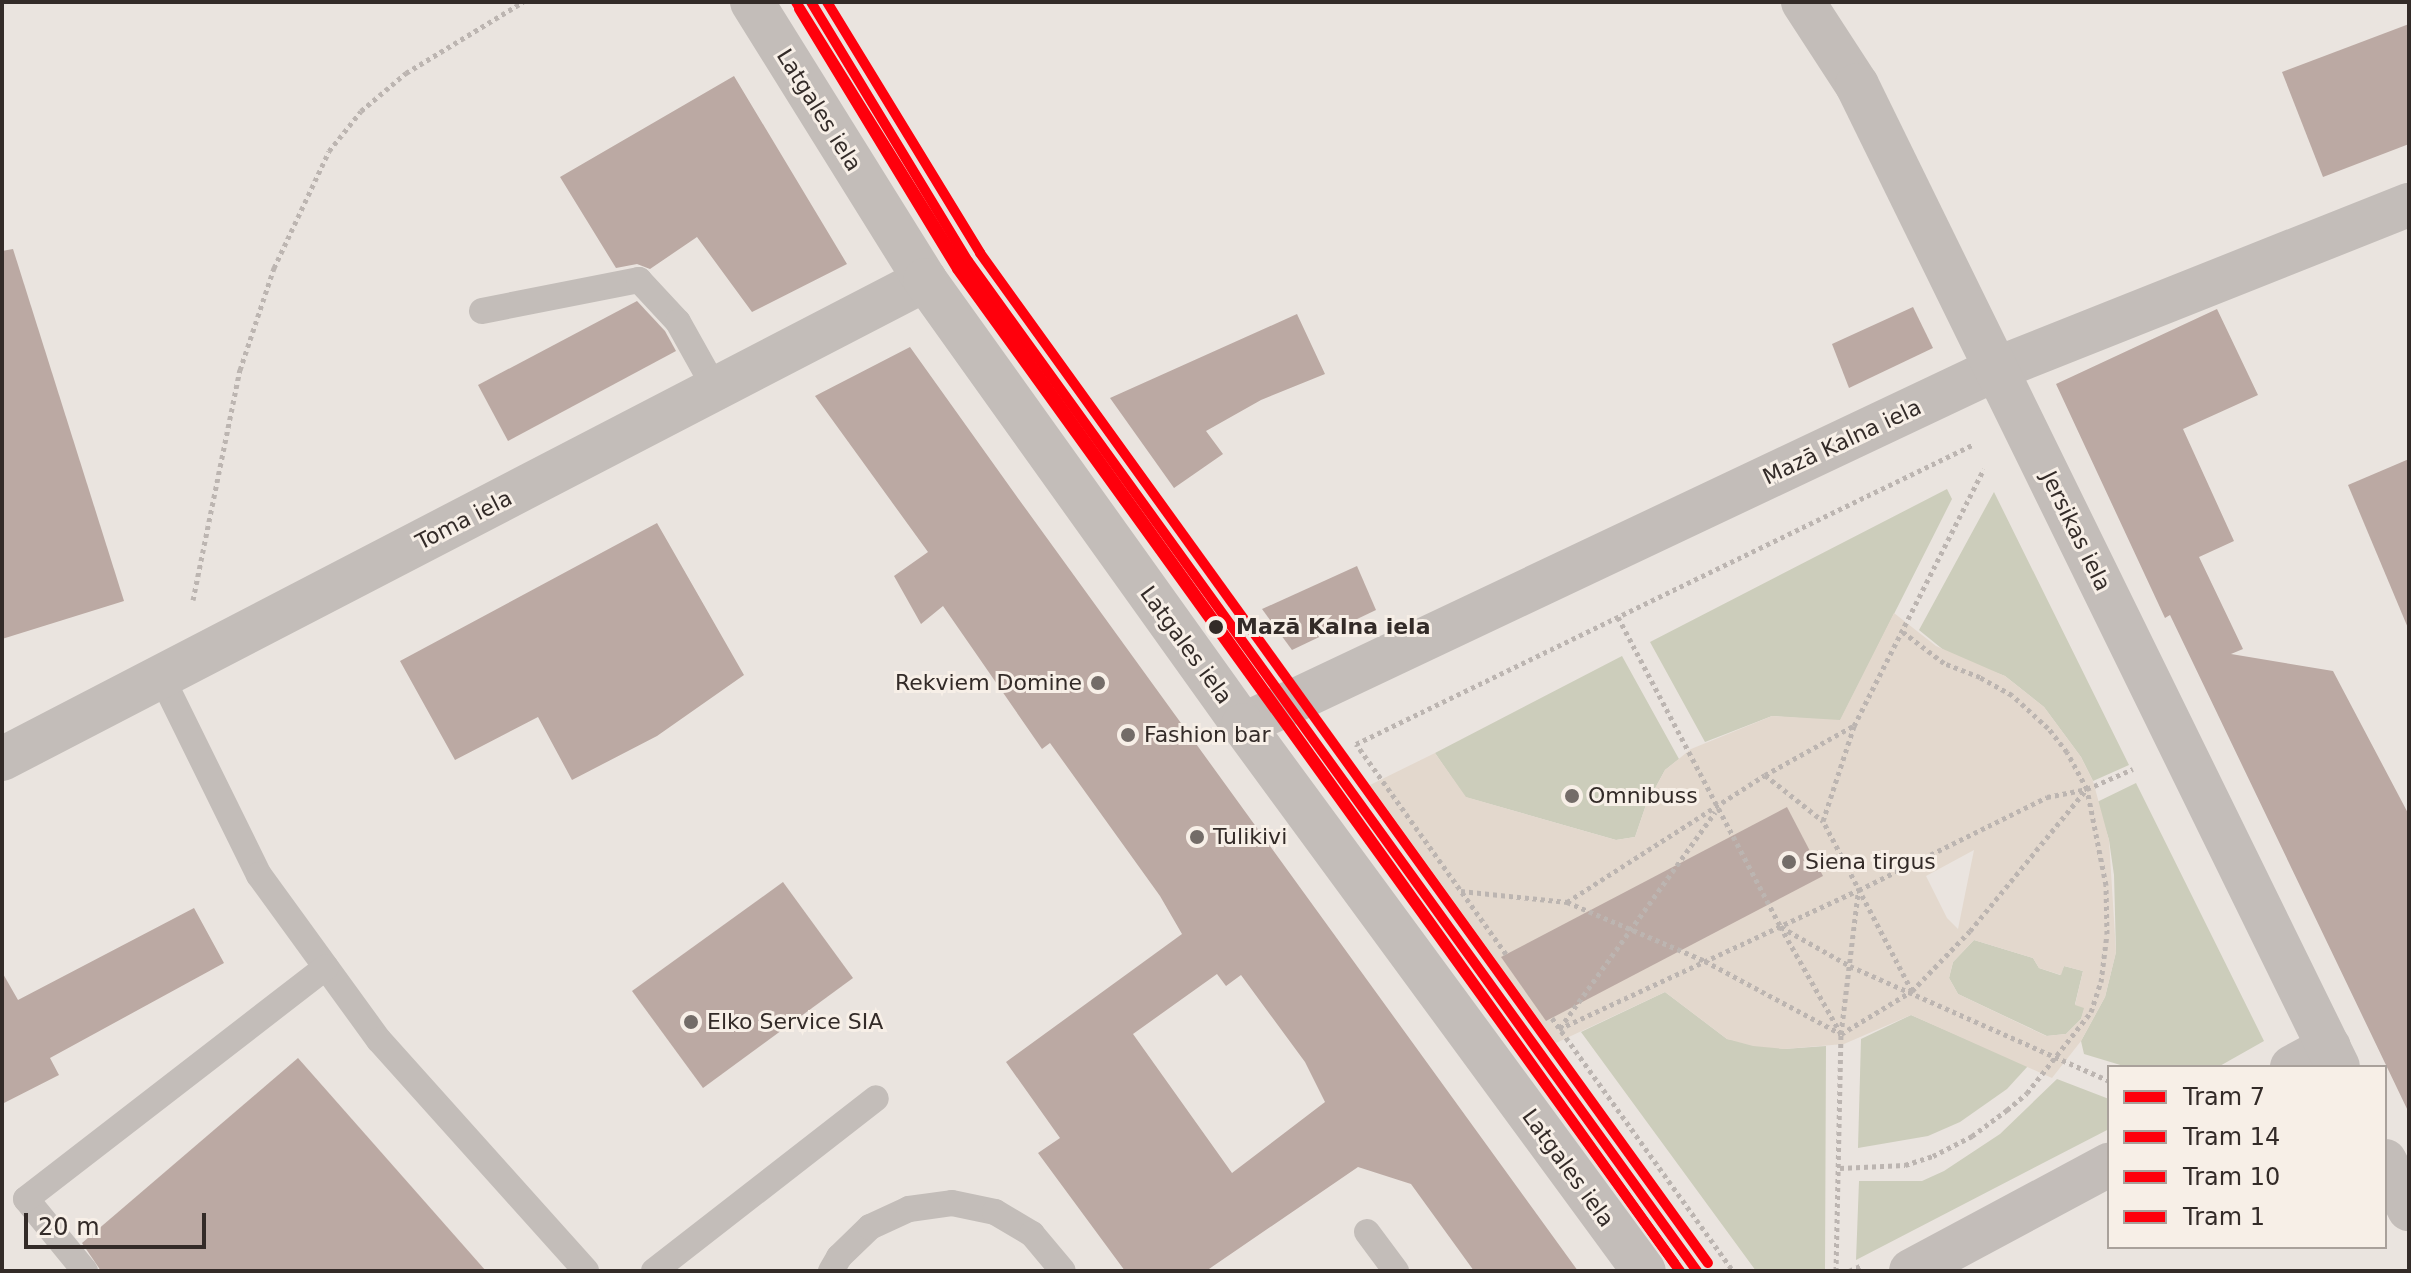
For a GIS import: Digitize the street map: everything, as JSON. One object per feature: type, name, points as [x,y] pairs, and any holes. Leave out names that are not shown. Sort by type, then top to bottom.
[{"type":"street","name":"Latgales iela","points":[[752,2],[925,280],[1243,725],[1644,1271]]},
{"type":"street","name":"Jersikas iela","points":[[1803,2],[1857,85],[1996,369],[2320,1060]]},
{"type":"street","name":"Mazā Kalna iela","points":[[1243,725],[1996,369],[2409,205]]},
{"type":"street","name":"Toma iela","points":[[2,759],[925,280]]},
{"type":"street","points":[[2387,1165],[2409,1209]]},
{"type":"street","points":[[1911,1271],[2107,1166]]},
{"type":"lane","points":[[482,311],[639,280],[678,322],[716,390]]},
{"type":"lane","points":[[161,676],[259,875],[379,1040],[586,1271]]},
{"type":"lane","points":[[85,1271],[26,1199],[326,967]]},
{"type":"lane","points":[[654,1271],[876,1098]]},
{"type":"lane","points":[[831,1271],[839,1257],[870,1227],[909,1209],[952,1203],[995,1212],[1032,1234],[1063,1271]]},
{"type":"lane","points":[[1367,1232],[1396,1271]]},
{"type":"path","points":[[190,613],[240,370],[274,268],[329,151],[361,111],[406,73],[523,2]]},
{"type":"path","points":[[1506,954],[1356,744],[1980,441]]},
{"type":"path","points":[[1823,821],[1854,726],[1989,459]]},
{"type":"path","points":[[1618,617],[1780,926],[1841,1034]]},
{"type":"path","points":[[1840,1168],[1905,1165],[1954,1147],[2027,1093],[2091,1012],[2101,982],[2107,934],[2106,885],[2087,789],[2067,752],[2048,728],[2012,695],[1980,677],[1944,663],[1903,632]]},
{"type":"path","points":[[1567,902],[1718,808],[1765,775],[1854,726]]},
{"type":"path","points":[[1559,1029],[1859,890],[2047,797],[2087,789],[2141,766]]},
{"type":"path","points":[[1765,775],[1823,821],[1912,991]]},
{"type":"path","points":[[1841,1034],[1912,991],[1970,931],[2087,789]]},
{"type":"path","points":[[1559,1029],[1718,808]]},
{"type":"path","points":[[1836,1271],[1841,1034],[1859,890]]},
{"type":"path","points":[[1460,891],[1567,902],[1705,961],[1841,1034]]},
{"type":"path","points":[[1780,926],[1850,966],[2107,1080]]},
{"type":"path","points":[[1552,1018],[1733,1271]]},
{"type":"green space","points":[[1947,489],[1952,499],[1840,721],[1772,716],[1705,742],[1650,642]]},
{"type":"green space","points":[[1994,492],[2129,765],[2093,781],[2081,757],[2044,707],[2005,676],[1951,656],[1919,630]]},
{"type":"green space","points":[[1622,656],[1679,759],[1665,770],[1646,805],[1635,837],[1616,840],[1465,797],[1435,753]]},
{"type":"green space","points":[[2136,783],[2264,1041],[2222,1065],[2120,1065],[2084,1054],[2081,1041],[2105,997],[2116,952],[2114,875],[2109,840],[2097,802]]},
{"type":"green space","points":[[1974,940],[2033,958],[2039,968],[2060,975],[2064,966],[2083,971],[2075,1004],[2085,1007],[2081,1019],[2066,1034],[2047,1036],[1958,994],[1949,978],[1953,962]]},
{"type":"green space","points":[[1665,992],[1727,1039],[1784,1049],[1826,1046],[1825,1271],[1756,1271],[1581,1032]]},
{"type":"green space","points":[[1911,1015],[2028,1066],[2007,1089],[1960,1122],[1928,1136],[1858,1148],[1861,1039]]},
{"type":"green space","points":[[2057,1079],[2107,1098],[2107,1130],[1856,1260],[1859,1181],[1922,1181],[1944,1171],[2000,1134]]},
{"type":"shaded area","points":[[1894,613],[1936,646],[2005,676],[2044,707],[2081,757],[2093,781],[2109,840],[2116,952],[2105,997],[2081,1041],[2052,1078],[1911,1015],[1844,1044],[1784,1049],[1753,1046],[1727,1039],[1665,992],[1556,1043],[1370,785],[1435,753],[1466,797],[1616,840],[1635,837],[1646,805],[1665,770],[1691,749],[1772,716],[1840,720]],"holes":[[[1974,850],[1958,929],[1947,918],[1926,876]],[[1974,940],[2033,958],[2039,968],[2061,975],[2064,966],[2083,971],[2075,1005],[2084,1008],[2081,1019],[2066,1034],[2046,1036],[1958,994],[1949,978],[1953,962]]]},
{"type":"building","points":[[2409,24],[2409,144],[2323,177],[2282,72]]},
{"type":"building","points":[[734,76],[847,264],[752,312],[697,237],[650,269],[637,264],[616,268],[560,177]]},
{"type":"building","points":[[13,249],[124,601],[2,639],[2,251]]},
{"type":"building","points":[[637,301],[665,331],[676,351],[508,441],[478,385]]},
{"type":"building","points":[[1913,307],[1933,348],[1849,388],[1832,344]]},
{"type":"building","points":[[2217,309],[2258,395],[2183,429],[2234,541],[2199,557],[2243,649],[2231,654],[2333,671],[2409,815],[2409,1113],[2170,615],[2165,618],[2056,384]]},
{"type":"building","points":[[1297,314],[1325,374],[1261,400],[1206,431],[1223,454],[1174,488],[1110,398]]},
{"type":"building","points":[[910,347],[1578,1271],[1474,1271],[1411,1184],[1358,1167],[1206,1271],[1125,1271],[1038,1153],[1060,1138],[1006,1062],[1182,934],[1160,896],[1050,743],[1042,749],[943,606],[921,624],[894,576],[928,552],[815,396]],"holes":[[[1217,974],[1226,986],[1241,975],[1305,1062],[1325,1102],[1232,1173],[1133,1034]]]},
{"type":"building","points":[[2409,459],[2409,628],[2408,628],[2348,485]]},
{"type":"building","points":[[657,523],[744,675],[657,736],[572,780],[538,717],[455,760],[400,661]]},
{"type":"building","points":[[1357,566],[1376,610],[1292,650],[1262,609]]},
{"type":"building","points":[[1787,807],[1823,876],[1546,1021],[1501,957]]},
{"type":"building","points":[[783,882],[853,978],[703,1088],[632,991]]},
{"type":"building","points":[[194,908],[224,963],[50,1058],[59,1075],[2,1104],[2,972],[18,1000]]},
{"type":"building","points":[[298,1058],[486,1271],[101,1271],[82,1243]]},
{"type":"tram line","name":"1","points":[[796,2],[958,262],[1674,1263]]},
{"type":"tram line","name":"7","points":[[811,2],[968,261],[1697,1271]]},
{"type":"tram line","name":"10","points":[[827,2],[980,253],[1708,1263]]},
{"type":"tram line","name":"14","points":[[799,9],[957,269],[1680,1271]]},
{"type":"place","name":"Mazā Kalna iela","points":[[1216,627]]},
{"type":"place","name":"Rekviem Domine","points":[[1098,683]]},
{"type":"place","name":"Fashion bar","points":[[1128,735]]},
{"type":"place","name":"Omnibuss","points":[[1572,796]]},
{"type":"place","name":"Tulikivi","points":[[1197,837]]},
{"type":"place","name":"Siena tirgus","points":[[1789,862]]},
{"type":"place","name":"Elko Service SIA","points":[[691,1022]]}]
